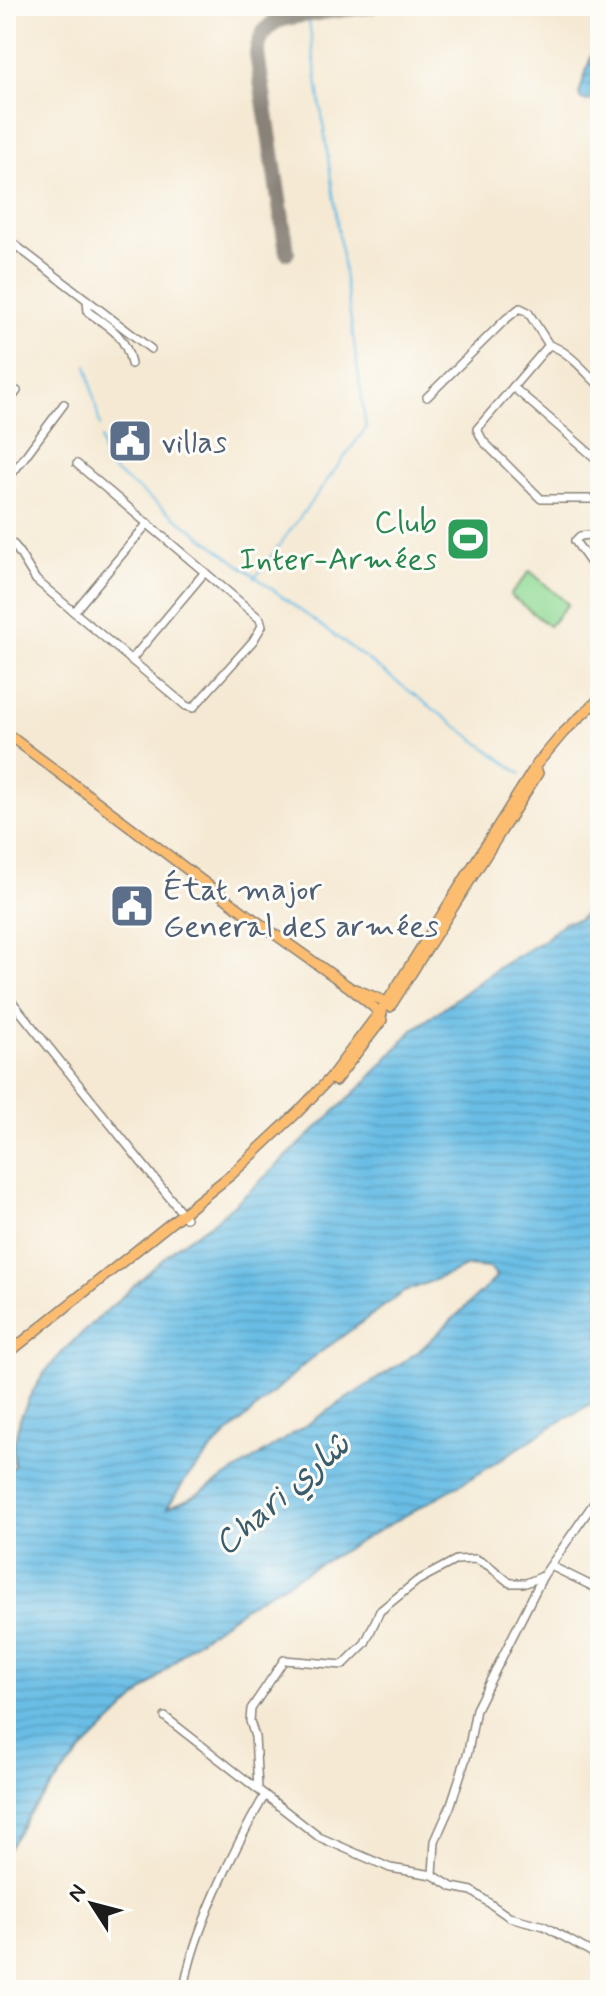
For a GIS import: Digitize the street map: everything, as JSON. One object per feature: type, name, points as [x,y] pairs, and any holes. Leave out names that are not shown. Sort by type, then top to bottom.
[{"type":"main road","points":[[390,1003],[394,989],[537,764],[563,733],[600,698]]},
{"type":"main road","points":[[6,1363],[281,1138],[344,1071],[542,767],[600,706]]},
{"type":"main road","points":[[6,733],[245,913],[364,996],[382,1014]]},
{"type":"main road","points":[[364,996],[394,989]]},
{"type":"main road","points":[[364,996],[390,1003]]},
{"type":"main road","points":[[364,996],[369,1028]]},
{"type":"main road","points":[[6,1355],[184,1216],[232,1174],[330,1078],[382,1014]]},
{"type":"street","points":[[6,238],[151,349]]},
{"type":"street","points":[[87,300],[88,312],[119,334],[128,347],[131,364]]},
{"type":"street","points":[[427,397],[520,308],[528,312],[549,345]]},
{"type":"street","points":[[549,345],[554,345],[600,386]]},
{"type":"street","points":[[549,345],[477,429],[483,441],[541,499],[600,499]]},
{"type":"street","points":[[513,387],[599,459]]},
{"type":"street","points":[[6,406],[17,391]]},
{"type":"street","points":[[6,482],[64,404]]},
{"type":"street","points":[[6,538],[15,546],[36,580],[186,706],[193,708],[253,641],[262,626],[260,619],[77,464]]},
{"type":"street","points":[[74,612],[148,523]]},
{"type":"street","points":[[600,534],[580,536],[575,541],[600,576]]},
{"type":"street","points":[[131,660],[205,572]]},
{"type":"street","points":[[6,994],[184,1216]]},
{"type":"street","points":[[433,1875],[435,1841],[468,1752],[475,1714],[543,1576],[600,1494]]},
{"type":"street","points":[[258,1788],[251,1709],[284,1660],[343,1665],[365,1643],[380,1611],[417,1581],[456,1560],[476,1559],[510,1583],[526,1583],[543,1576]]},
{"type":"street","points":[[551,1566],[600,1590]]},
{"type":"street","points":[[165,1717],[319,1837],[390,1868],[433,1875],[452,1887],[481,1896],[509,1917],[544,1926],[600,1957]]},
{"type":"street","points":[[184,1990],[190,1960],[217,1892],[265,1795]]},
{"type":"green space","points":[[530,571],[568,604],[549,626],[510,595]]},
{"type":"water","points":[[600,29],[600,96],[588,101],[581,99],[579,94]]},
{"type":"water","name":"Chari شاري","points":[[600,899],[600,1399],[475,1476],[251,1603],[188,1648],[81,1752],[33,1809],[6,1852],[6,1469],[14,1467],[13,1447],[20,1419],[44,1373],[67,1347],[176,1247],[216,1220],[253,1188],[364,1084],[413,1030],[502,965],[547,938],[564,922],[578,920]],"holes":[[[468,1266],[489,1268],[496,1275],[495,1279],[418,1352],[240,1468],[191,1498],[167,1508],[186,1479],[218,1443],[307,1362],[402,1293]]]},
{"type":"waterway","points":[[255,578],[366,428],[309,6]]},
{"type":"waterway","points":[[87,365],[100,426]]},
{"type":"waterway","points":[[101,439],[104,464],[521,774]]},
{"type":"taxiway","points":[[287,252],[257,54],[260,40],[267,28],[283,19],[371,6]]},
{"type":"place","name":"villas","points":[[130,441]]},
{"type":"place","name":"Club Inter-Armées","points":[[468,539]]},
{"type":"place","name":"État major General des armées","points":[[132,906]]}]
